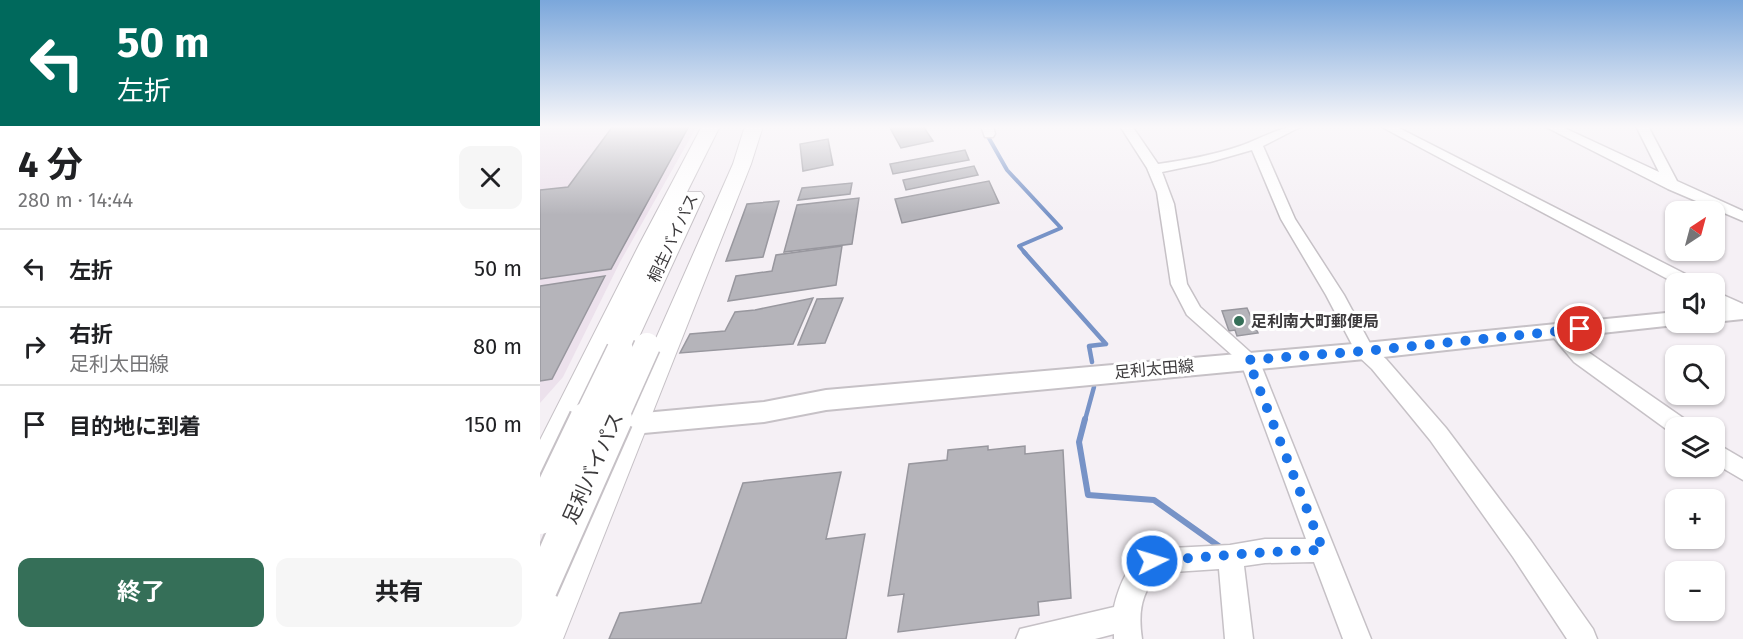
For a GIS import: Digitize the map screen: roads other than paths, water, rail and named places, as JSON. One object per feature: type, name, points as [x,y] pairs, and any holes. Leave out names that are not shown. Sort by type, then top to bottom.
[{"type":"highway","points":[[540,472],[551,431],[696,156]]},
{"type":"highway","name":"桐生バイパス","points":[[634,348],[713,156]]},
{"type":"highway","name":"桐生バイパス","points":[[634,348],[727,156]]},
{"type":"highway","points":[[552,634],[633,424],[745,156]]},
{"type":"highway","name":"足利バイパス","points":[[540,517],[634,348]]},
{"type":"highway","name":"足利バイパス","points":[[540,589],[634,348]]},
{"type":"highway","points":[[551,431],[633,424]]},
{"type":"main road","points":[[1725,313],[1743,311]]},
{"type":"main road","name":"足利太田線","points":[[633,424],[764,412],[826,400],[1365,351],[1665,320]]},
{"type":"street","points":[[1146,156],[1155,169],[1168,204],[1167,216],[1179,285],[1193,311],[1248,360],[1357,639]]},
{"type":"street","points":[[1155,169],[1205,161],[1222,156]]},
{"type":"street","points":[[1261,156],[1288,219],[1335,295],[1365,351],[1379,364],[1438,434],[1522,549],[1583,639]]},
{"type":"street","points":[[1444,156],[1670,273]]},
{"type":"street","points":[[1615,156],[1673,186],[1743,217]]},
{"type":"street","points":[[1657,156],[1673,186]]},
{"type":"street","points":[[1725,302],[1743,311]]},
{"type":"street","points":[[1557,331],[1581,357],[1666,417]]},
{"type":"street","points":[[1725,459],[1743,471]]},
{"type":"street","points":[[1030,639],[1127,628],[1134,581],[1152,561],[1230,557],[1265,551],[1323,550]]},
{"type":"street","points":[[1230,557],[1239,639]]},
{"type":"waterway","points":[[999,156],[1007,170],[1061,228],[1019,246],[1026,254]]},
{"type":"waterway","points":[[1024,252],[1106,344],[1089,346],[1092,362]]},
{"type":"waterway","points":[[1085,420],[1094,387]]},
{"type":"waterway","points":[[1085,419],[1079,442],[1088,495],[1154,500],[1220,547]]},
{"type":"place","name":"足利南大町郵便局","points":[[1239,321]]}]
